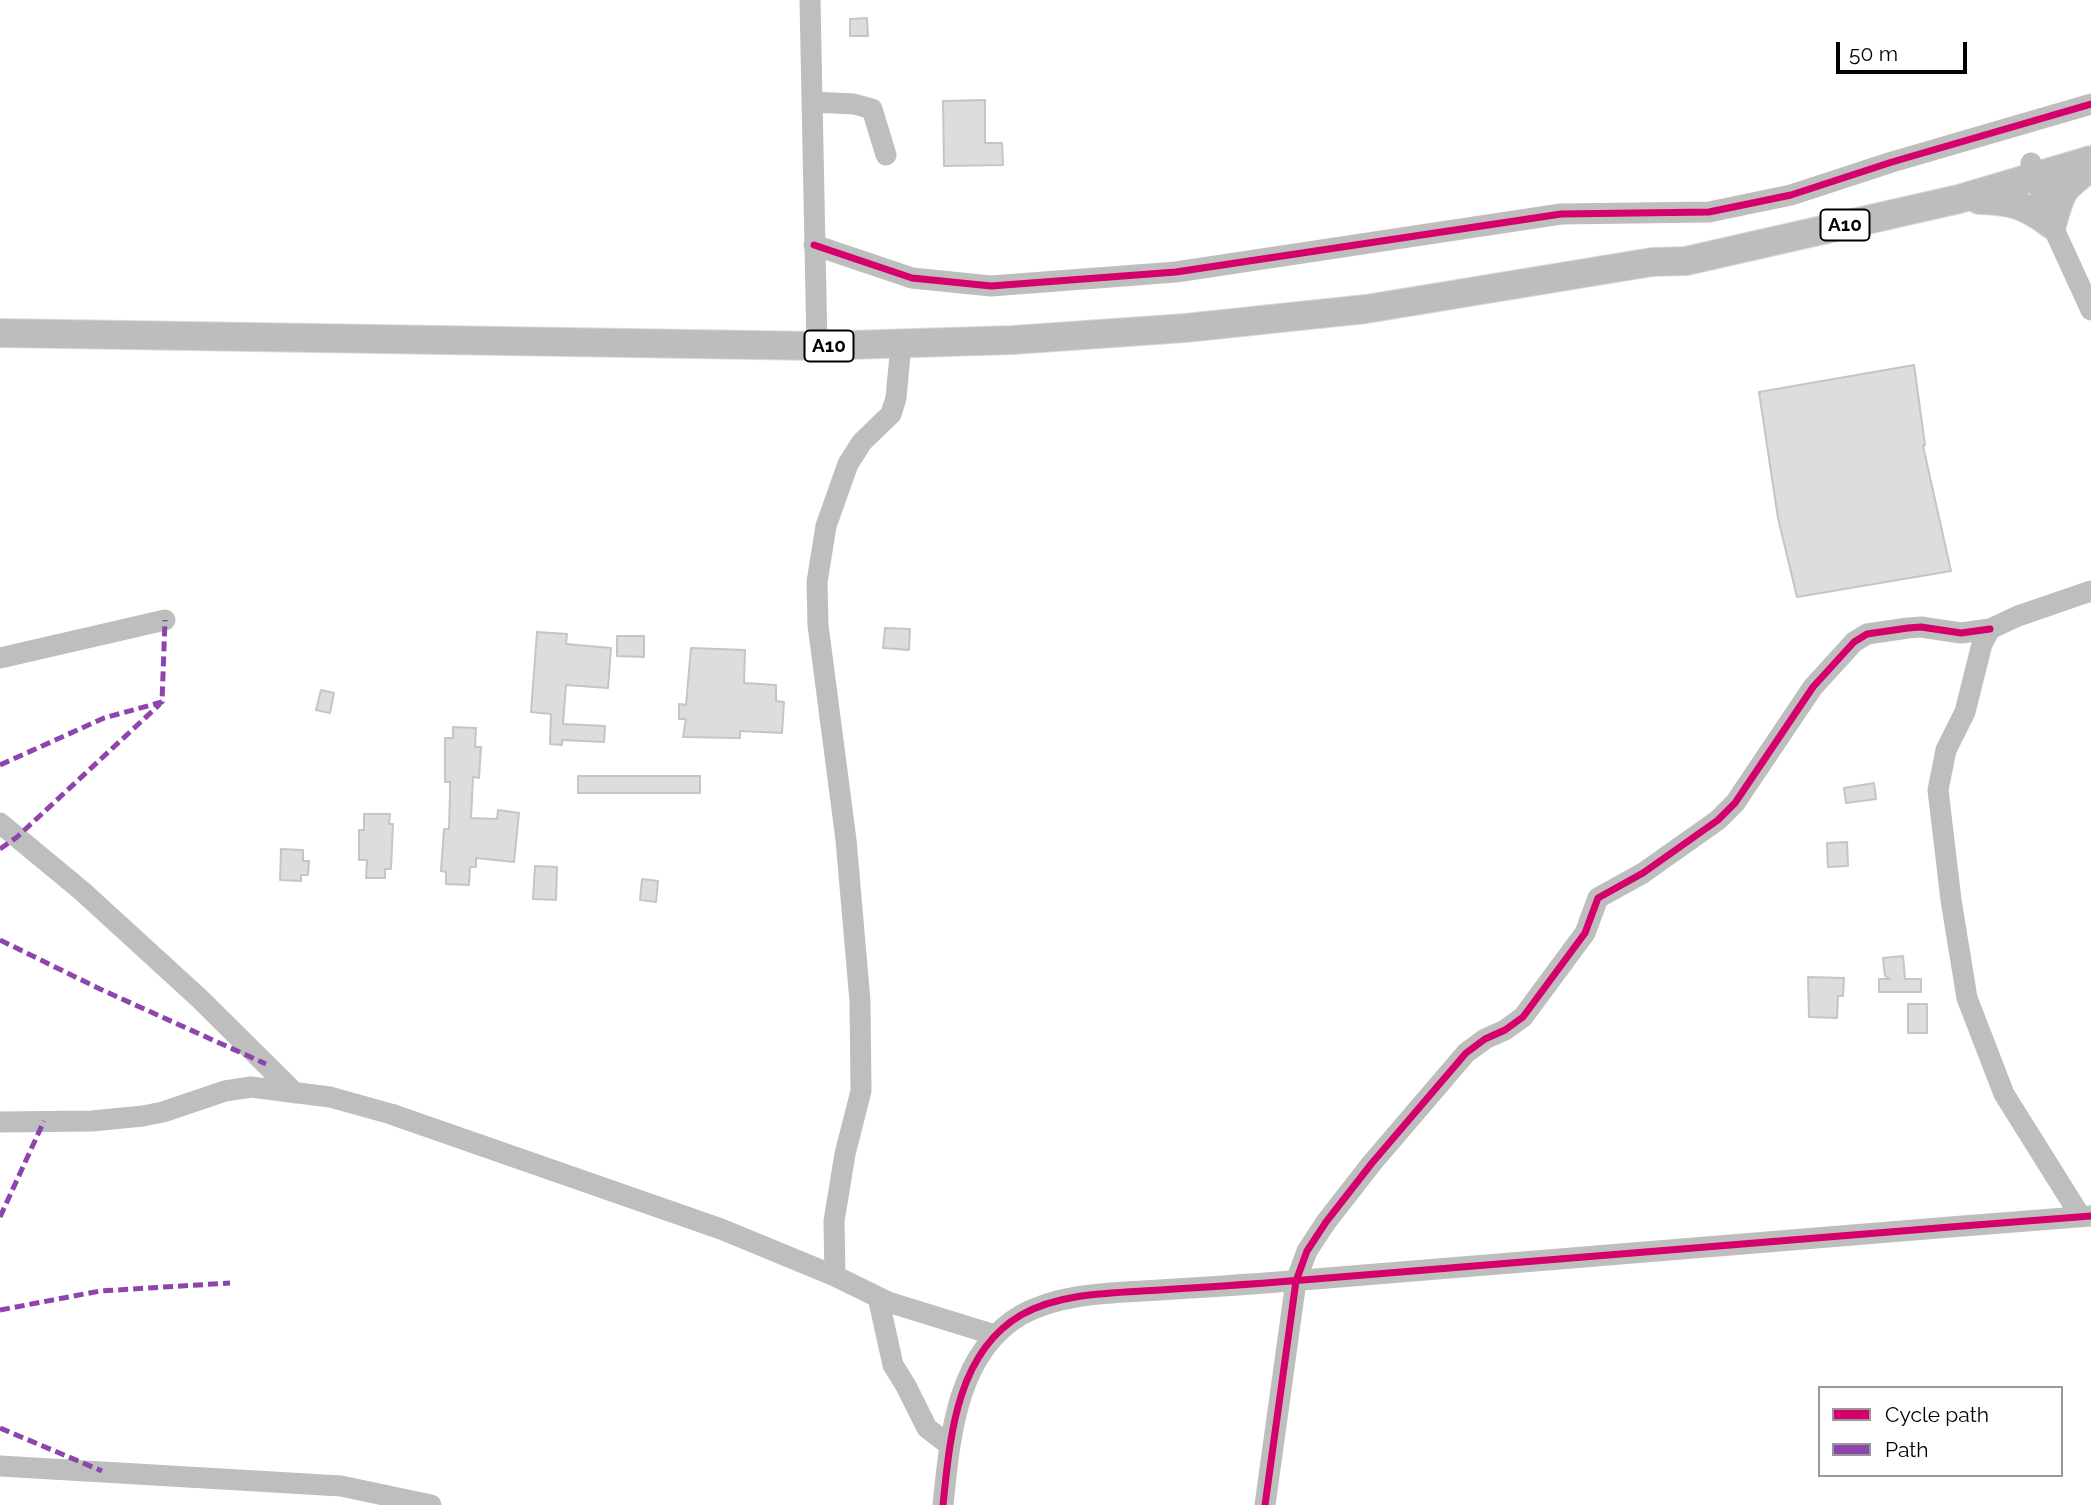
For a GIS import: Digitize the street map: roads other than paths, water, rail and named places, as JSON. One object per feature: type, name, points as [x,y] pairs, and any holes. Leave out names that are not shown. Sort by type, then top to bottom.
[{"type":"main road","name":"A10","points":[[0,333],[817,346],[1013,340],[1274,320],[1366,309],[1652,262],[1686,261],[1959,199],[2091,145]]},
{"type":"main road","name":"A10","points":[[1652,262],[1672,251],[1931,189],[2091,160]]},
{"type":"main road","points":[[1959,199],[2004,201],[2023,206],[2052,225],[2059,198],[2067,186],[2091,167]]},
{"type":"street","points":[[810,0],[817,346]]},
{"type":"street","points":[[812,102],[855,104],[872,109],[886,155]]},
{"type":"street","points":[[814,244],[912,278],[991,286],[1176,271],[1561,214],[1709,212],[1791,195],[1892,162],[2091,104]]},
{"type":"street","points":[[2033,170],[2052,225],[2091,310]]},
{"type":"street","points":[[835,1276],[834,1221],[845,1154],[861,1091],[860,1001],[846,840],[818,625],[817,582],[826,526],[844,473],[862,442],[891,414],[896,398],[901,344]]},
{"type":"street","points":[[1265,1505],[1296,1281],[1307,1251],[1372,1163],[1466,1053],[1523,1017],[1585,933],[1598,898],[1643,873],[1718,820],[1735,803],[1813,687],[1854,642],[1867,634],[1908,628],[1921,627],[1961,633],[1990,629],[2091,590]]},
{"type":"street","points":[[0,658],[165,620]]},
{"type":"street","points":[[943,1505],[949,1445],[957,1408],[980,1352],[995,1335],[1022,1315],[1054,1303],[1089,1295],[1296,1281],[2086,1217],[2004,1094],[1967,998],[1951,900],[1939,780],[1946,750],[1965,712],[1982,644],[1990,629]]},
{"type":"street","points":[[0,824],[82,891],[199,998],[295,1093]]},
{"type":"street","points":[[0,1122],[92,1121],[143,1116],[225,1091],[251,1087],[330,1097],[391,1114],[721,1230],[835,1276],[878,1297],[995,1335]]},
{"type":"street","points":[[878,1297],[893,1365],[927,1428],[949,1445]]},
{"type":"street","points":[[0,1466],[341,1486],[431,1505]]}]
